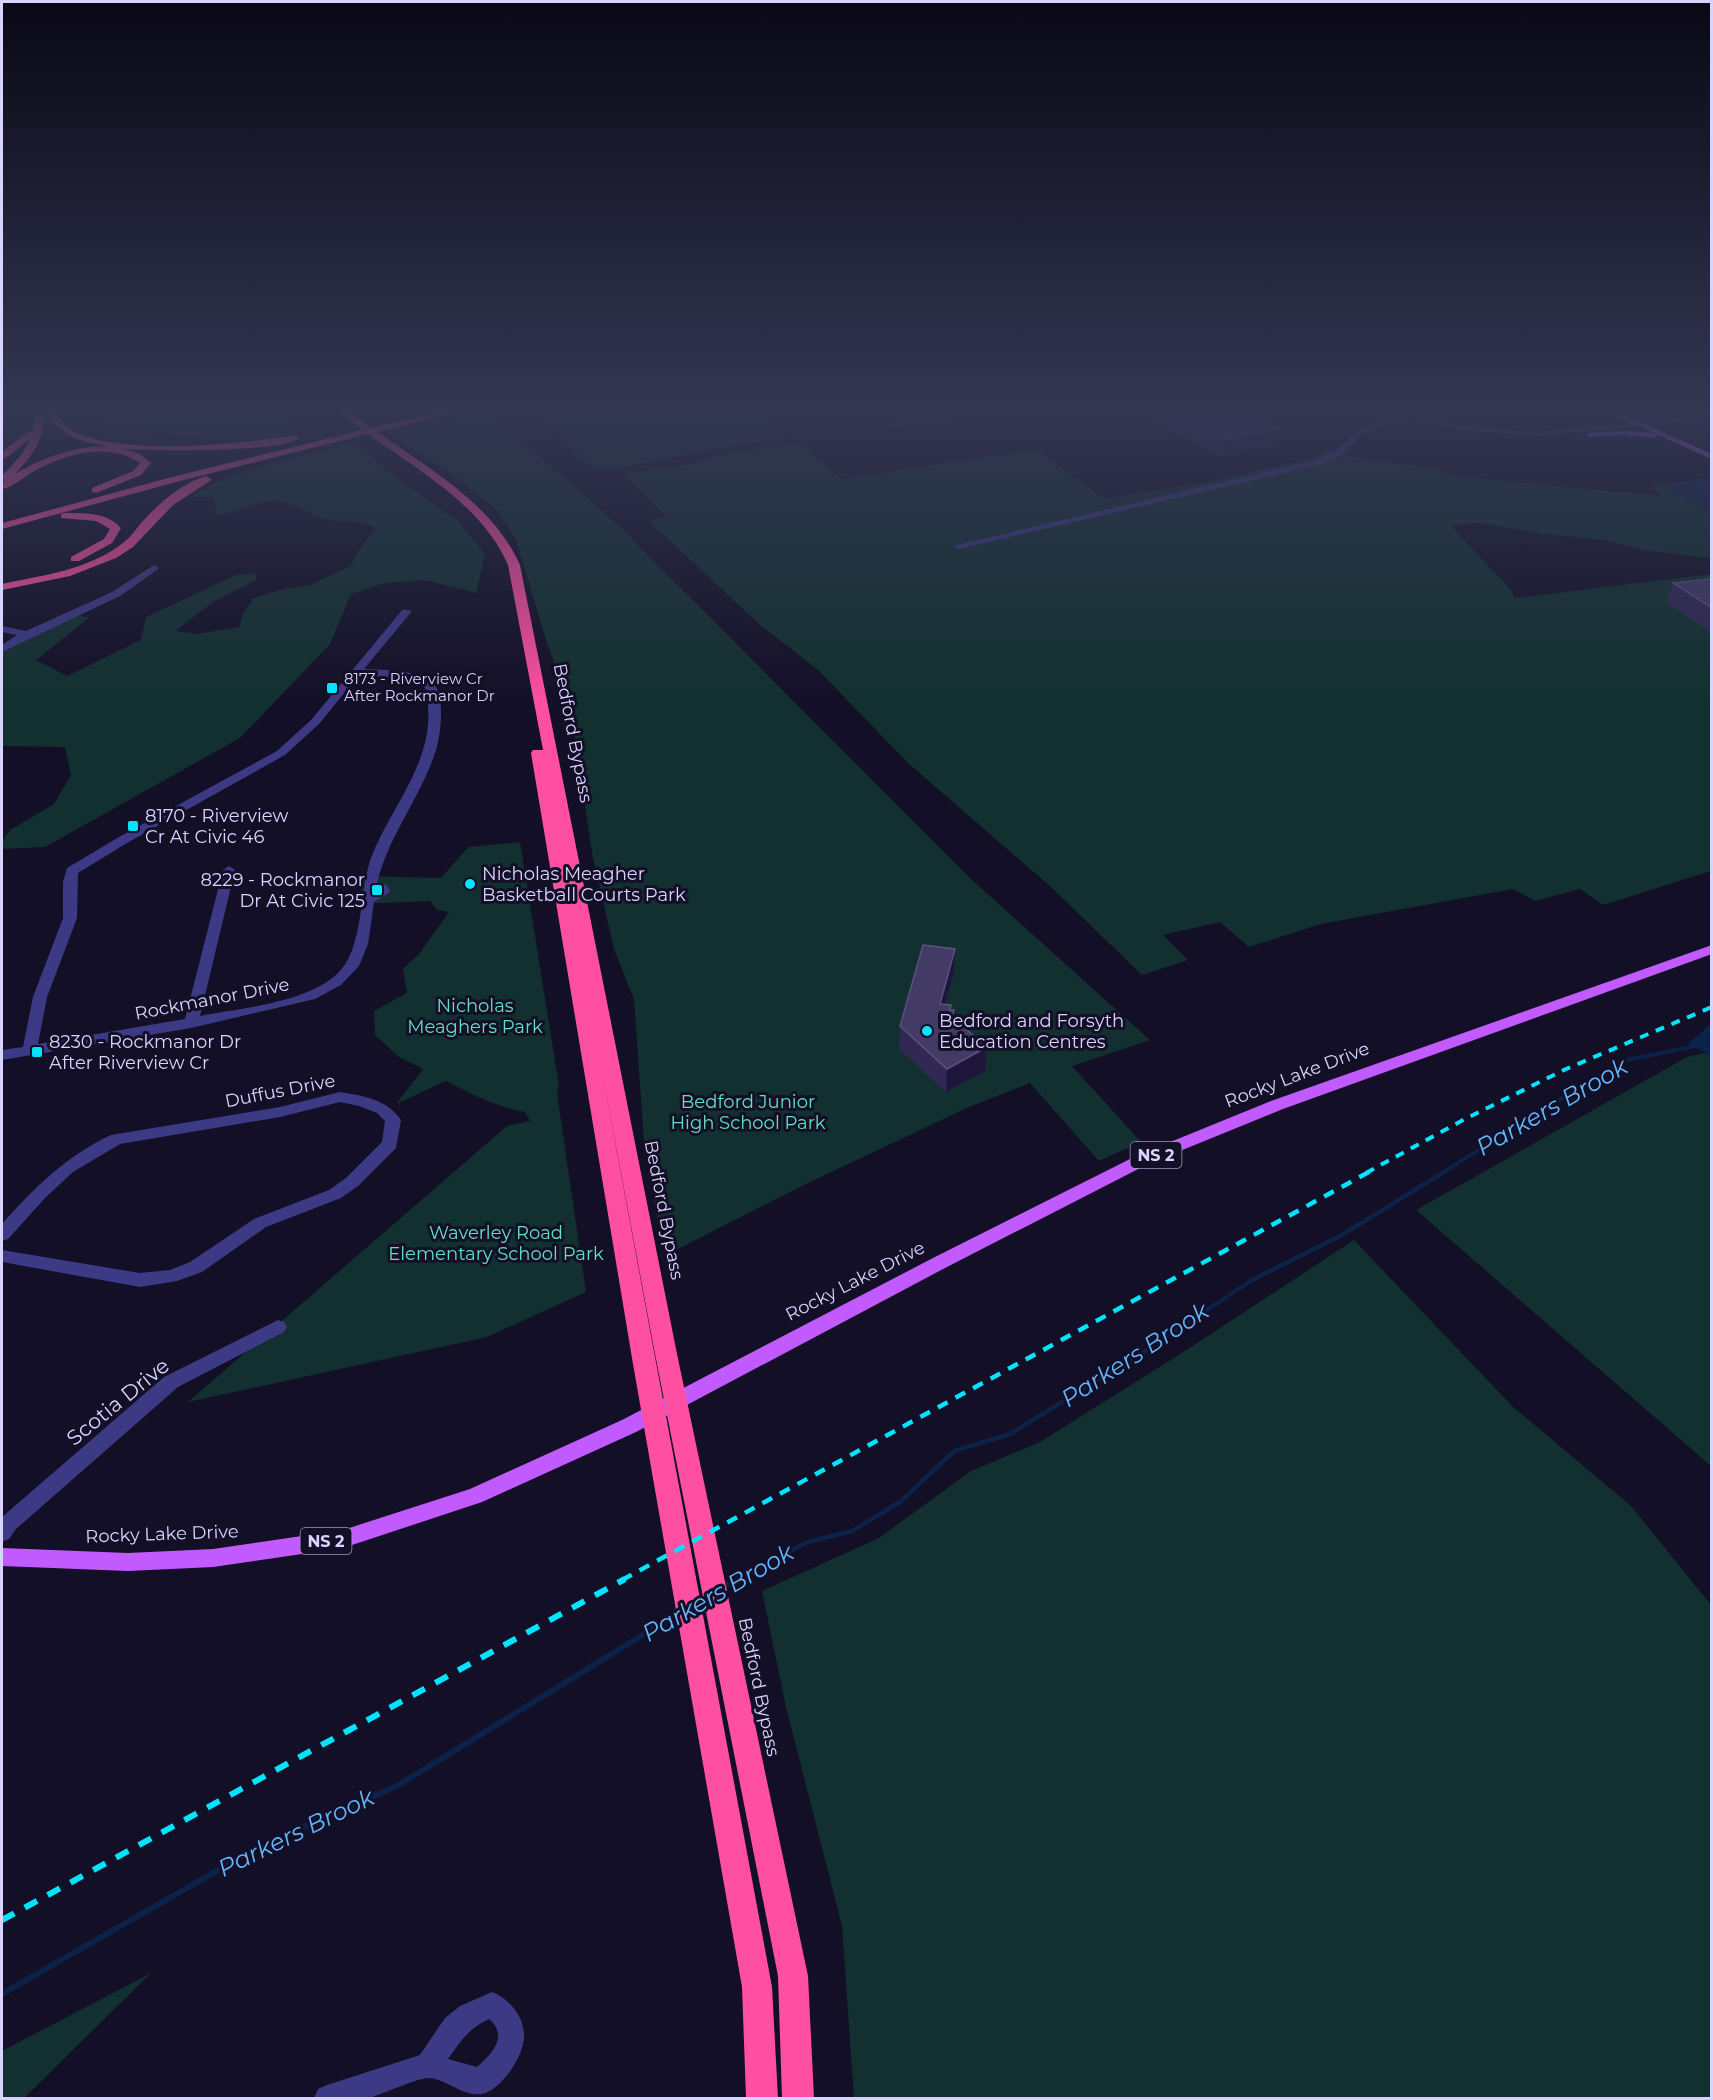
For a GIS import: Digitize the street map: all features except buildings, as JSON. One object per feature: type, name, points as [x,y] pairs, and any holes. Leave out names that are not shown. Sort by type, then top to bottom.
[{"type":"highway","points":[[2,519],[37,508]]},
{"type":"highway","points":[[2,519],[45,508]]},
{"type":"highway","points":[[2,526],[71,508]]},
{"type":"highway","points":[[2,587],[83,568],[108,558],[126,547],[150,519],[163,508]]},
{"type":"highway","name":"Bedford Bypass","points":[[464,508],[487,530],[496,546],[528,696],[644,1364],[693,1624],[757,1987],[762,2098]]},
{"type":"highway","name":"Bedford Bypass","points":[[474,508],[507,546],[514,565],[666,1353],[793,1976],[798,2098]]},
{"type":"highway","points":[[2,526],[39,519],[90,516],[108,520],[116,528],[108,541],[88,555],[65,564],[2,578]]},
{"type":"main road","name":"Rocky Lake Drive","points":[[2,1557],[128,1562],[213,1558],[343,1539],[475,1496],[629,1426],[939,1263],[1142,1161],[1277,1105],[1712,949]]},
{"type":"street","points":[[958,546],[1121,508]]},
{"type":"street","points":[[2,649],[26,634],[108,598],[154,568]]},
{"type":"street","points":[[30,1050],[31,1029],[41,990],[73,908],[69,878],[72,871],[280,753],[315,722],[407,611]]},
{"type":"street","points":[[2,629],[26,634]]},
{"type":"street","name":"Rockmanor Drive","points":[[2,1055],[191,1023],[303,999],[334,984],[344,976],[357,955],[372,875],[381,851],[433,744],[435,723],[433,690],[426,682],[418,679],[355,672]]},
{"type":"street","points":[[191,1023],[229,870]]},
{"type":"street","name":"Duffus Drive","points":[[2,1235],[51,1180],[96,1147],[117,1139],[280,1112],[340,1098],[362,1101],[383,1109],[393,1120],[390,1144],[352,1182],[335,1194],[260,1222],[196,1267],[171,1276],[140,1280],[2,1256]]},
{"type":"street","name":"Scotia Drive","points":[[2,1533],[9,1523],[171,1382],[278,1327]]},
{"type":"street","points":[[327,2098],[429,2065]]},
{"type":"green space","points":[[215,508],[244,508],[224,514],[216,514]]},
{"type":"green space","points":[[300,508],[439,508],[458,521],[485,554],[476,593],[426,580],[384,583],[351,594],[330,644],[240,738],[45,847],[2,849],[2,841],[10,830],[54,804],[71,775],[65,747],[2,746],[2,648],[15,638],[70,613],[89,618],[36,660],[67,676],[141,640],[146,617],[236,575],[256,573],[256,580],[213,602],[175,631],[197,634],[239,627],[243,614],[254,598],[287,588],[310,585],[351,566],[358,551],[376,528],[364,523],[325,519]]},
{"type":"green space","name":"Bedford Junior High School Park","points":[[495,508],[599,508],[971,879],[1150,1040],[1072,1066],[1141,1142],[1099,1161],[1030,1083],[969,1107],[806,1184],[672,1252],[659,1230],[644,1141],[634,1000],[614,949],[592,853],[570,706],[546,640],[516,539]]},
{"type":"green space","points":[[658,508],[1702,508],[1711,513],[1711,558],[1641,550],[1606,540],[1545,534],[1480,523],[1450,525],[1511,590],[1515,598],[1711,574],[1711,871],[1603,905],[1580,889],[1535,901],[1513,889],[1321,924],[1249,947],[1220,922],[1163,935],[1188,960],[1142,975],[1051,887],[908,763],[818,670],[759,624],[649,521],[667,517]]},
{"type":"green space","points":[[520,842],[559,1086],[557,1093],[586,1292],[487,1337],[188,1402],[507,1126],[530,1121],[525,1112],[494,1103],[446,1081],[396,1104],[423,1069],[399,1057],[375,1035],[374,1011],[407,993],[403,969],[419,954],[449,912],[437,910],[430,901],[358,904],[364,876],[441,878],[468,847]]},
{"type":"green space","points":[[1704,1053],[1711,1056],[1711,1466],[1416,1210],[1687,1057]]},
{"type":"green space","points":[[1354,1240],[1512,1406],[1631,1506],[1711,1605],[1711,2098],[854,2098],[842,1926],[786,1707],[762,1591],[879,1538],[971,1471],[1040,1442],[1185,1351]]},
{"type":"green space","points":[[151,1973],[24,2098],[2,2098],[2,2051]]},
{"type":"water","points":[[1711,1024],[1711,1056],[1688,1043]]},
{"type":"waterway","name":"Parkers Brook","points":[[1442,1173],[1622,1061],[1696,1046]]},
{"type":"waterway","name":"Parkers Brook","points":[[735,1580],[805,1543],[852,1531],[900,1502],[954,1451],[1010,1434],[1150,1348],[1252,1280],[1342,1235],[1444,1172]]},
{"type":"waterway","name":"Parkers Brook","points":[[722,1587],[737,1579]]},
{"type":"waterway","name":"Parkers Brook","points":[[2,1994],[262,1845],[397,1786],[680,1612]]},
{"type":"railway","points":[[1366,1173],[1465,1119],[1566,1069],[1712,1007]]},
{"type":"railway","points":[[622,1580],[1369,1172]]},
{"type":"railway","points":[[2,1920],[625,1579]]},
{"type":"place","name":"8173 - Riverview Cr After Rockmanor Dr","points":[[332,688]]},
{"type":"place","name":"8170 - Riverview Cr At Civic 46","points":[[133,826]]},
{"type":"place","name":"Nicholas Meagher Basketball Courts Park","points":[[470,884]]},
{"type":"place","name":"8229 - Rockmanor Dr At Civic 125","points":[[377,890]]},
{"type":"place","name":"Bedford and Forsyth Education Centres","points":[[927,1031]]},
{"type":"place","name":"8230 - Rockmanor Dr After Riverview Cr","points":[[37,1052]]},
{"type":"park label","name":"Nicholas Meaghers Park","points":[[475,1016]]},
{"type":"park label","name":"Waverley Road Elementary School Park","points":[[496,1243]]}]
